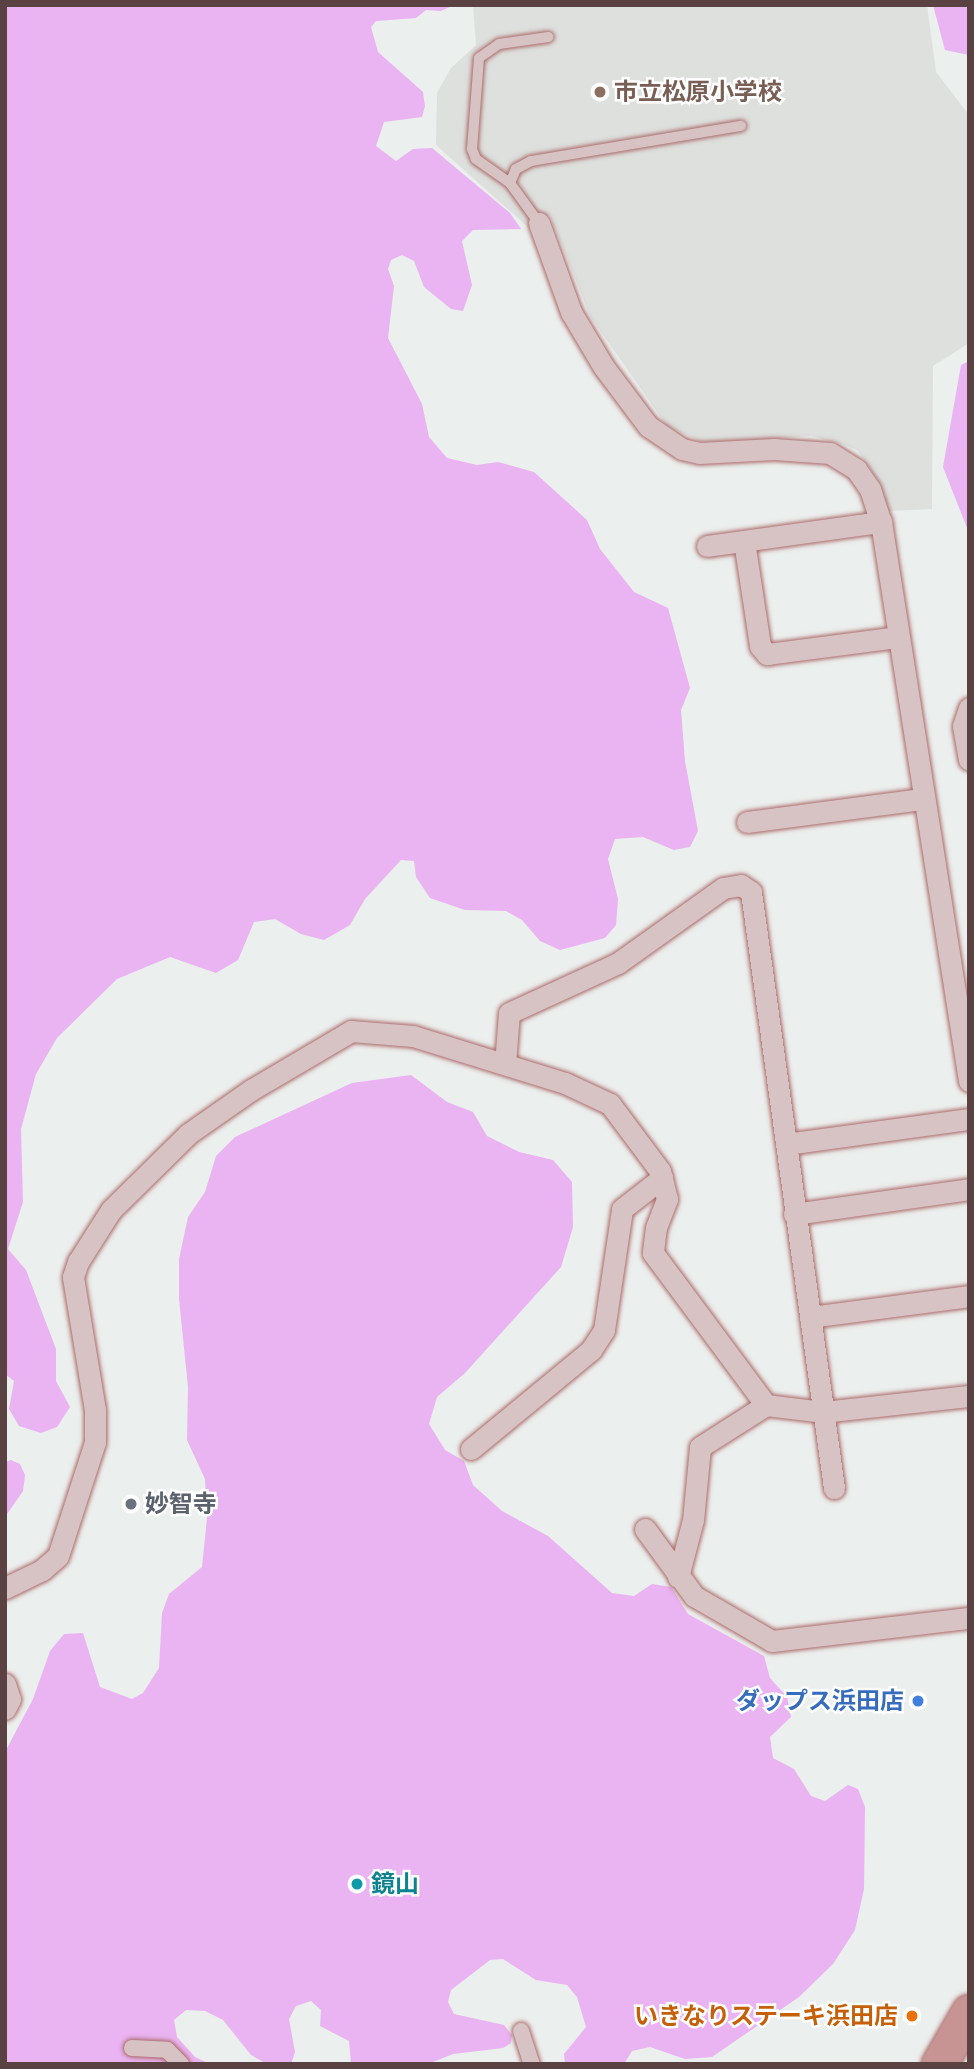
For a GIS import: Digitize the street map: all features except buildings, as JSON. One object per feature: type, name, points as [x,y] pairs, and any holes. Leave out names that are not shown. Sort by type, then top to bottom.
[{"type":"street","points":[[539,223],[570,312],[603,366],[649,426],[682,449],[699,453],[802,449],[837,456],[863,477],[881,522],[922,799],[969,1081]]},
{"type":"street","points":[[707,546],[881,522]]},
{"type":"street","points":[[744,541],[760,646],[767,654],[898,637]]},
{"type":"street","points":[[969,708],[963,740],[969,759]]},
{"type":"street","points":[[747,822],[922,799]]},
{"type":"street","points":[[505,1064],[509,1013],[618,963],[723,888],[741,885],[751,892],[834,1488]]},
{"type":"street","points":[[5,1588],[42,1570],[58,1556],[85,1478],[95,1442],[95,1410],[73,1278],[111,1210],[131,1188],[219,1112],[351,1031],[413,1036],[589,1091],[610,1104],[662,1178],[667,1199],[656,1227],[653,1253],[766,1405]]},
{"type":"street","points":[[786,1144],[969,1119]]},
{"type":"street","points":[[471,1449],[591,1350],[604,1330],[622,1209],[662,1178]]},
{"type":"street","points":[[794,1214],[969,1189]]},
{"type":"street","points":[[810,1317],[969,1296]]},
{"type":"street","points":[[678,1577],[693,1520],[700,1447],[766,1405],[824,1412],[969,1396]]},
{"type":"street","points":[[645,1529],[678,1577],[705,1604],[779,1643],[969,1618]]},
{"type":"street","points":[[5,1685],[10,1699],[5,1709]]},
{"type":"street","points":[[521,2031],[532,2064]]},
{"type":"street","points":[[132,2048],[167,2050],[181,2064]]},
{"type":"lane","points":[[539,223],[510,183],[476,159],[472,149],[479,58],[499,44],[550,37]]},
{"type":"lane","points":[[510,183],[516,169],[531,161],[741,126]]},
{"type":"shaded area","points":[[5,5],[454,5],[441,11],[426,10],[416,18],[376,21],[371,27],[378,52],[423,92],[425,106],[422,117],[384,122],[376,146],[396,161],[413,149],[432,148],[510,213],[521,229],[473,230],[462,241],[472,285],[463,311],[451,309],[424,287],[414,261],[402,255],[391,260],[388,269],[394,286],[388,338],[422,404],[429,437],[447,458],[477,465],[498,462],[534,472],[587,520],[600,549],[634,592],[668,608],[690,688],[681,710],[685,761],[698,831],[690,847],[674,850],[643,837],[615,839],[608,859],[618,899],[616,925],[605,938],[560,950],[540,941],[522,920],[506,911],[465,910],[430,898],[416,877],[414,861],[401,860],[365,899],[350,925],[324,940],[301,934],[275,919],[254,922],[238,960],[216,973],[170,957],[117,979],[57,1038],[36,1074],[21,1129],[23,1202],[8,1249],[26,1270],[56,1349],[56,1381],[70,1407],[57,1427],[41,1433],[19,1426],[9,1409],[14,1381],[5,1374]]},
{"type":"shaded area","points":[[473,5],[927,5],[936,72],[969,115],[969,343],[933,366],[932,509],[887,511],[878,480],[858,451],[845,445],[811,436],[704,443],[667,426],[590,316],[550,215],[530,229],[436,145],[437,93],[451,68],[476,45]]},
{"type":"shaded area","points":[[933,5],[969,5],[969,55],[945,50]]},
{"type":"shaded area","points":[[969,361],[969,533],[943,467],[961,365]]},
{"type":"shaded area","points":[[411,1075],[447,1102],[473,1112],[487,1136],[519,1152],[553,1160],[572,1182],[573,1227],[561,1267],[465,1373],[437,1397],[429,1424],[445,1450],[464,1461],[473,1485],[502,1511],[548,1536],[612,1593],[634,1596],[652,1584],[671,1587],[688,1614],[764,1656],[770,1678],[787,1697],[791,1717],[770,1737],[773,1758],[794,1769],[811,1796],[825,1801],[848,1785],[858,1789],[865,1807],[864,1889],[855,1930],[833,1964],[799,1997],[712,2057],[685,2059],[650,2047],[632,2051],[624,2064],[565,2064],[564,2054],[586,2027],[577,1997],[567,1985],[536,1980],[503,1959],[490,1960],[451,1990],[448,2002],[454,2014],[504,2025],[512,2035],[511,2043],[503,2048],[453,2054],[428,2064],[351,2064],[349,2041],[320,2026],[321,2010],[311,2001],[296,2006],[289,2019],[295,2052],[291,2064],[267,2064],[251,2055],[223,2020],[205,2011],[186,2010],[174,2020],[177,2037],[195,2057],[210,2064],[5,2064],[5,1752],[33,1699],[50,1651],[64,1634],[83,1633],[100,1687],[132,1699],[143,1693],[159,1668],[162,1613],[169,1594],[202,1567],[207,1518],[205,1479],[187,1440],[188,1387],[179,1299],[179,1259],[188,1217],[205,1192],[216,1156],[235,1137],[352,1083]]},
{"type":"shaded area","points":[[11,1460],[20,1464],[25,1475],[23,1491],[5,1517],[5,1462]]},
{"type":"place","name":"市立松原小学校","points":[[600,92]]},
{"type":"place","name":"妙智寺","points":[[131,1504]]},
{"type":"place","name":"ダップス浜田店","points":[[918,1701]]},
{"type":"place","name":"鏡山","points":[[357,1884]]},
{"type":"place","name":"いきなりステーキ浜田店","points":[[912,2016]]}]
